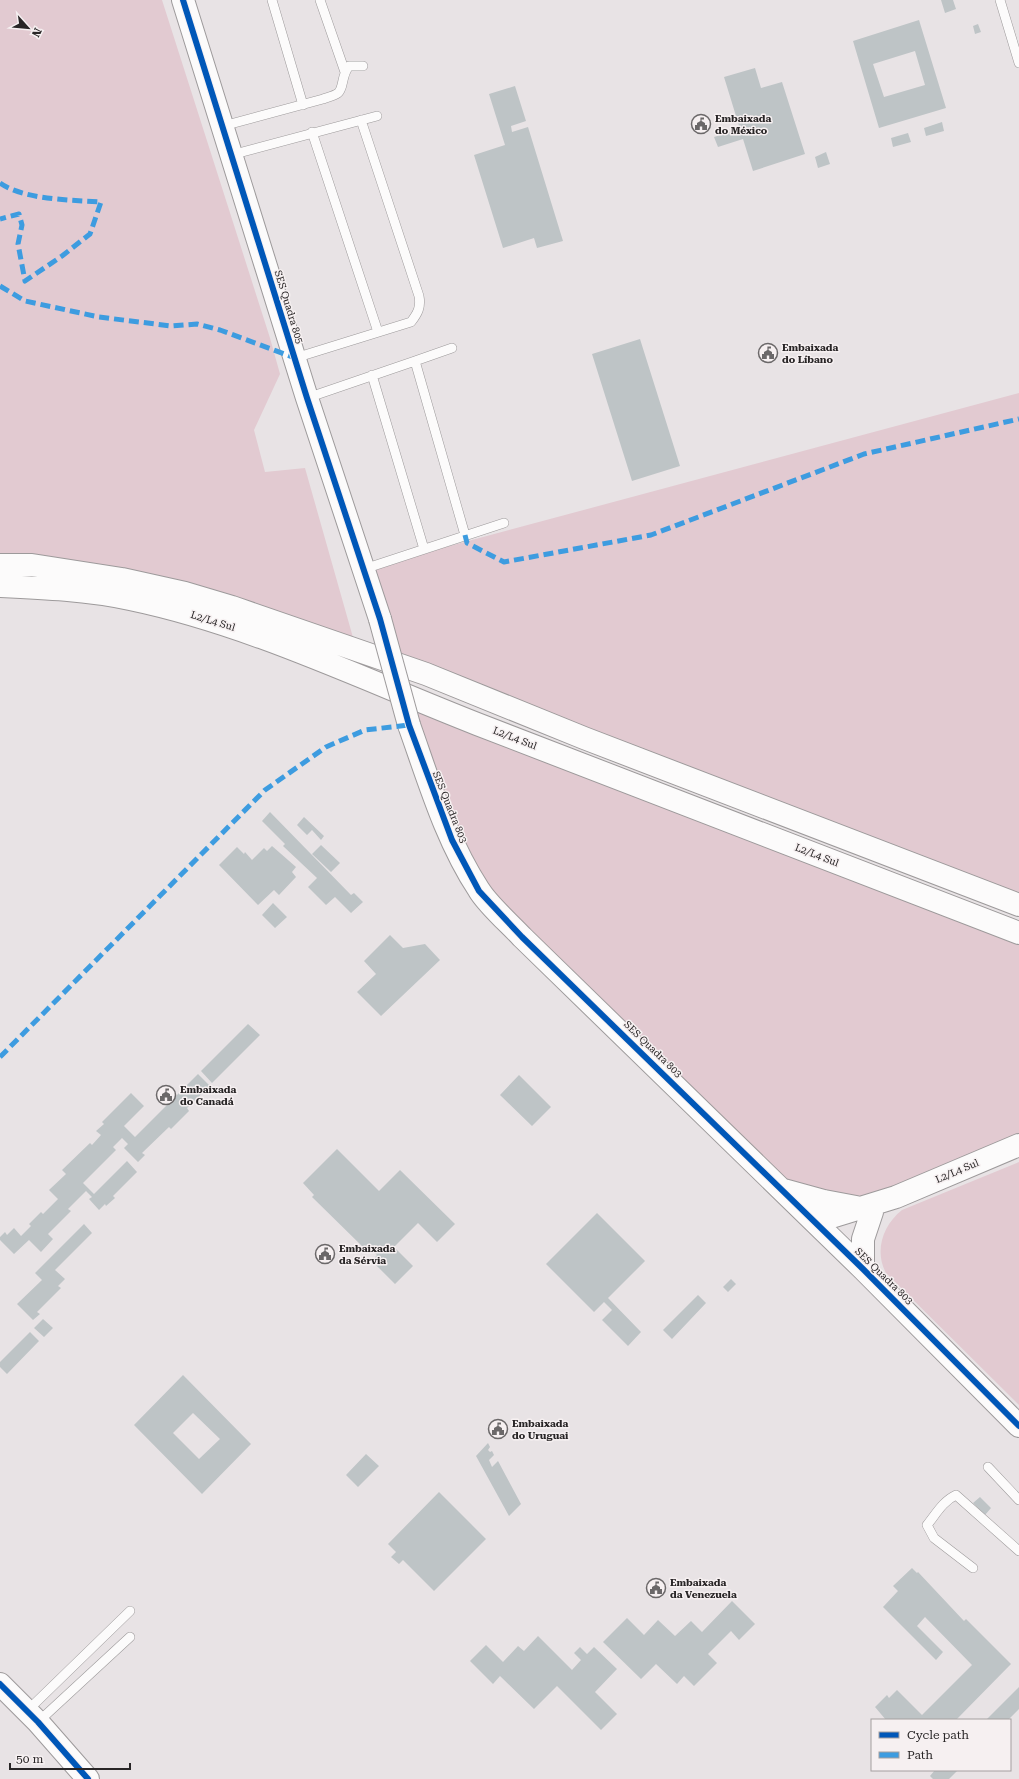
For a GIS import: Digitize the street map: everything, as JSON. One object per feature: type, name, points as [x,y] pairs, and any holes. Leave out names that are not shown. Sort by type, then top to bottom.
[{"type":"street","name":"SES Quadra 805","points":[[184,0],[307,398],[380,619]]},
{"type":"street","name":"L2/L4 Sul","points":[[0,565],[32,565],[122,579],[186,593],[232,607],[426,674],[591,741],[1019,905]]},
{"type":"street","name":"L2/L4 Sul","points":[[0,586],[82,591],[128,598],[244,630],[477,724],[1019,933]]},
{"type":"street","name":"SES Quadra 803","points":[[380,619],[409,725],[449,833],[479,891],[522,937],[863,1269],[1019,1426]]},
{"type":"street","name":"L2/L4 Sul","points":[[815,1222],[867,1210],[1019,1145]]},
{"type":"street","points":[[781,1189],[824,1201],[867,1210],[863,1239],[863,1269]]},
{"type":"street","name":"L2/L4 Sul","points":[[830,1237],[867,1210]]},
{"type":"street","points":[[0,1684],[33,1717],[88,1779]]},
{"type":"lane","points":[[272,0],[302,105]]},
{"type":"lane","points":[[223,126],[302,105],[338,93],[341,88],[344,72],[320,0]]},
{"type":"lane","points":[[1000,0],[1019,63]]},
{"type":"lane","points":[[344,72],[350,66],[363,66]]},
{"type":"lane","points":[[231,155],[312,132],[377,116]]},
{"type":"lane","points":[[295,358],[411,322],[418,313],[420,303],[361,120]]},
{"type":"lane","points":[[312,132],[378,332]]},
{"type":"lane","points":[[307,398],[452,348]]},
{"type":"lane","points":[[415,361],[465,535]]},
{"type":"lane","points":[[372,375],[424,549]]},
{"type":"lane","points":[[364,569],[504,523]]},
{"type":"lane","points":[[988,1468],[1019,1500]]},
{"type":"lane","points":[[973,1568],[934,1538],[927,1525],[949,1498],[956,1495],[1019,1551]]},
{"type":"lane","points":[[33,1717],[130,1611]]},
{"type":"lane","points":[[33,1717],[130,1637]]},
{"type":"shaded area","points":[[0,0],[162,0],[270,338],[280,374],[254,430],[265,472],[305,468],[354,641],[199,585],[55,558],[0,557]]},
{"type":"shaded area","points":[[1019,393],[1019,905],[397,664],[364,569]]},
{"type":"shaded area","points":[[414,699],[1019,933],[1019,1144],[861,1207],[781,1189],[479,891],[409,725]]},
{"type":"shaded area","points":[[1019,1162],[1019,1405],[886,1273],[882,1265],[881,1247],[885,1231],[895,1216],[902,1210]]},
{"type":"building","points":[[941,0],[953,0],[956,9],[945,13]]},
{"type":"building","points":[[919,20],[946,108],[879,128],[853,41]],"holes":[[[915,51],[925,85],[884,97],[873,64]]]},
{"type":"building","points":[[978,24],[981,32],[975,34],[973,26]]},
{"type":"building","points":[[755,68],[761,88],[782,82],[805,154],[753,171],[743,139],[718,147],[714,137],[740,129],[724,77]]},
{"type":"building","points":[[515,86],[526,121],[511,126],[512,132],[528,127],[563,241],[537,248],[534,238],[503,248],[474,155],[505,145],[489,94]]},
{"type":"building","points":[[942,122],[944,131],[926,136],[924,128]]},
{"type":"building","points":[[908,133],[911,142],[893,147],[891,138]]},
{"type":"building","points":[[826,152],[830,164],[818,168],[815,157]]},
{"type":"building","points":[[640,339],[680,466],[632,481],[592,354]]},
{"type":"building","points":[[270,812],[351,895],[354,893],[363,902],[351,913],[335,897],[326,905],[308,887],[317,878],[283,846],[285,844],[262,821]]},
{"type":"building","points":[[304,817],[324,836],[321,840],[312,830],[307,835],[297,825]]},
{"type":"building","points":[[321,845],[340,863],[331,872],[312,854]]},
{"type":"building","points":[[272,846],[296,867],[292,872],[296,877],[279,895],[274,890],[258,905],[219,865],[237,847],[244,854],[245,852],[252,860],[264,848],[267,851]]},
{"type":"building","points":[[273,903],[287,917],[275,928],[262,915]]},
{"type":"building","points":[[390,935],[403,948],[425,944],[440,960],[381,1016],[357,992],[376,974],[364,961]]},
{"type":"building","points":[[248,1024],[260,1035],[212,1083],[201,1071]]},
{"type":"building","points":[[198,1074],[210,1086],[187,1108],[189,1111],[171,1129],[169,1127],[142,1153],[145,1155],[138,1162],[124,1148],[128,1144],[122,1138],[113,1147],[116,1150],[83,1183],[94,1194],[127,1161],[137,1172],[113,1196],[115,1198],[106,1206],[105,1204],[99,1210],[89,1199],[92,1197],[86,1191],[68,1209],[71,1211],[48,1234],[53,1239],[41,1252],[29,1240],[14,1254],[0,1240],[0,1237],[5,1232],[7,1235],[14,1228],[21,1236],[31,1226],[29,1224],[41,1212],[43,1214],[58,1199],[49,1190],[66,1174],[62,1170],[90,1143],[92,1145],[101,1135],[96,1131],[104,1124],[102,1122],[131,1093],[144,1106],[124,1126],[135,1137]]},
{"type":"building","points":[[519,1075],[551,1107],[532,1126],[500,1095]]},
{"type":"building","points":[[337,1149],[379,1191],[400,1170],[455,1224],[437,1242],[418,1223],[394,1247],[413,1266],[395,1284],[372,1261],[377,1255],[367,1245],[364,1248],[312,1197],[314,1195],[303,1183]]},
{"type":"building","points":[[597,1213],[645,1261],[608,1298],[641,1332],[628,1346],[602,1320],[612,1310],[604,1302],[594,1312],[546,1264]]},
{"type":"building","points":[[84,1224],[92,1233],[55,1270],[65,1279],[58,1286],[61,1288],[37,1312],[40,1314],[33,1320],[17,1304],[42,1280],[35,1273]]},
{"type":"building","points":[[731,1279],[736,1284],[728,1292],[723,1287]]},
{"type":"building","points":[[698,1295],[706,1303],[672,1339],[663,1330]]},
{"type":"building","points":[[43,1319],[53,1328],[44,1337],[34,1328]]},
{"type":"building","points":[[30,1332],[39,1341],[7,1374],[0,1367],[0,1362]]},
{"type":"building","points":[[183,1375],[251,1444],[202,1494],[134,1425]],"holes":[[[193,1413],[220,1439],[199,1459],[173,1433]]]},
{"type":"building","points":[[488,1443],[490,1447],[488,1450],[490,1452],[492,1451],[494,1455],[489,1460],[492,1467],[498,1461],[521,1504],[509,1516],[476,1456]]},
{"type":"building","points":[[366,1454],[379,1466],[358,1487],[346,1475]]},
{"type":"building","points":[[439,1492],[486,1539],[434,1591],[403,1560],[399,1564],[391,1557],[396,1552],[388,1544]]},
{"type":"building","points":[[980,1497],[991,1508],[985,1515],[973,1503]]},
{"type":"building","points":[[912,1568],[917,1573],[918,1572],[964,1621],[966,1619],[1011,1664],[957,1719],[885,1719],[875,1707],[887,1695],[889,1698],[897,1690],[922,1715],[972,1665],[925,1617],[917,1626],[943,1652],[936,1660],[883,1607],[898,1591],[893,1586]]},
{"type":"building","points":[[732,1601],[755,1624],[739,1640],[731,1631],[708,1654],[717,1663],[694,1686],[684,1676],[677,1684],[656,1664],[641,1679],[603,1642],[627,1618],[644,1635],[658,1620],[675,1636],[691,1621],[702,1632]]},
{"type":"building","points":[[538,1636],[572,1670],[581,1660],[574,1653],[580,1647],[587,1654],[594,1647],[617,1669],[595,1692],[617,1714],[601,1730],[557,1686],[534,1709],[500,1676],[493,1684],[470,1661],[486,1645],[503,1662],[518,1646],[524,1651]]},
{"type":"building","points":[[1019,1687],[1019,1709],[1009,1719],[987,1719]]},
{"type":"building","points":[[934,1771],[957,1771],[949,1779],[933,1779],[930,1776]]},
{"type":"marked path","points":[[0,183],[10,189],[35,196],[63,200],[101,202],[90,234],[62,256],[25,281],[18,244],[22,225],[19,214],[0,219]]},
{"type":"marked path","points":[[0,286],[25,301],[99,317],[171,326],[197,324],[220,330],[295,358]]},
{"type":"marked path","points":[[465,535],[467,543],[504,562],[651,535],[864,454],[1019,419]]},
{"type":"marked path","points":[[0,1057],[265,790],[326,747],[365,730],[409,725]]},
{"type":"cycle path","points":[[183,0],[307,398],[380,619],[409,725],[452,840],[479,891],[522,937],[863,1269],[1019,1426]]},
{"type":"cycle path","points":[[0,1684],[38,1722],[88,1779]]},
{"type":"place","name":"Embaixada do México","points":[[701,124]]},
{"type":"place","name":"Embaixada do Líbano","points":[[768,353]]},
{"type":"place","name":"Embaixada do Canadá","points":[[166,1095]]},
{"type":"place","name":"Embaixada da Sérvia","points":[[325,1254]]},
{"type":"place","name":"Embaixada do Uruguai","points":[[498,1429]]},
{"type":"place","name":"Embaixada da Venezuela","points":[[656,1588]]}]
